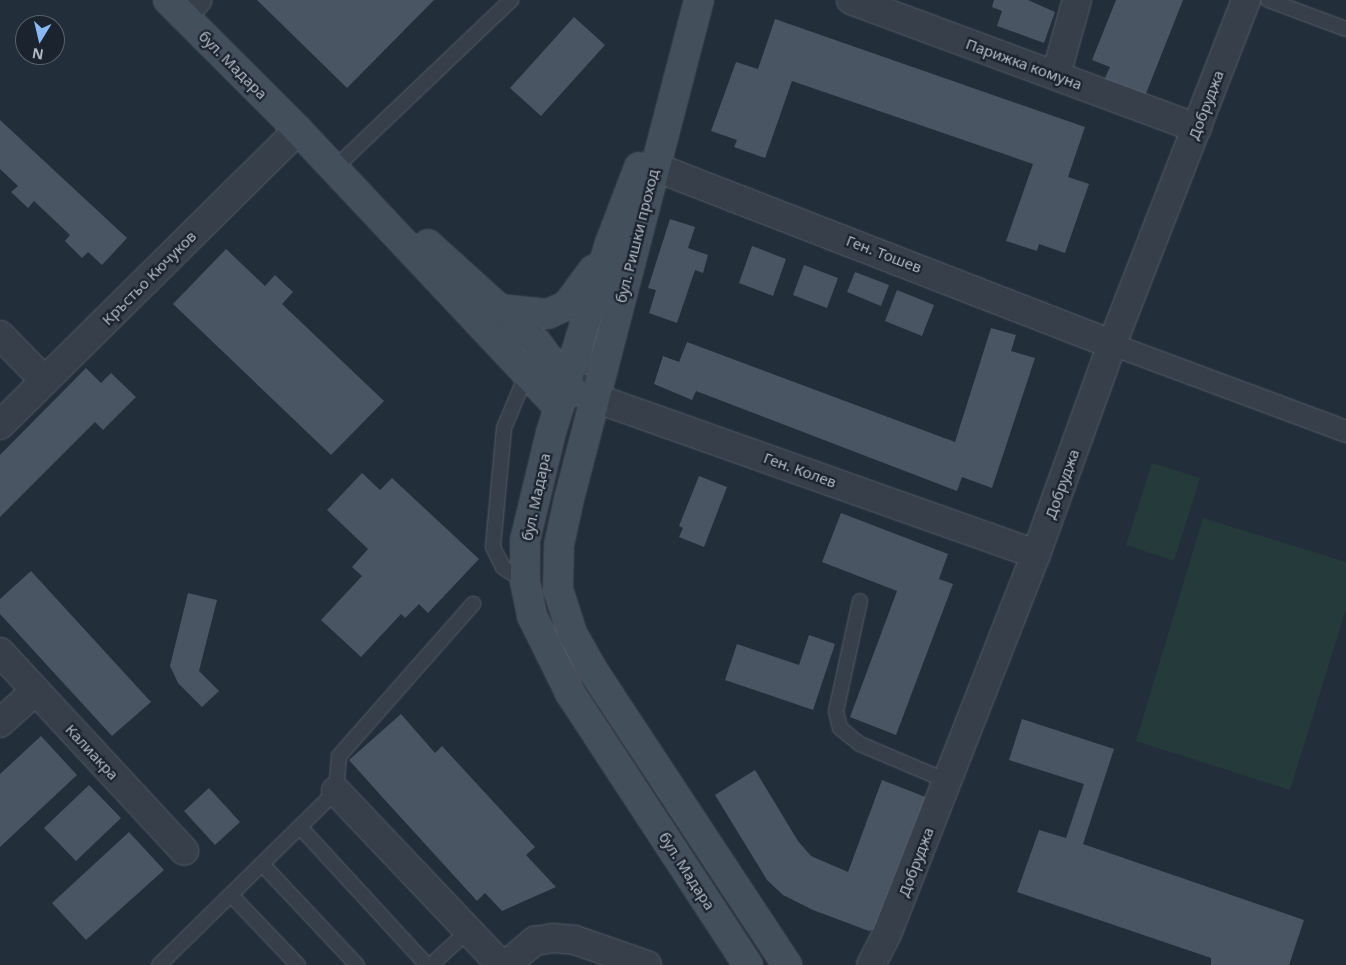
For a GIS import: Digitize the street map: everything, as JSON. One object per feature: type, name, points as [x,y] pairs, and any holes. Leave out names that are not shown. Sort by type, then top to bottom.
[{"type":"main road","name":"бул. Ришки проход","points":[[580,410],[655,167],[699,0]]},
{"type":"main road","name":"бул. Мадара","points":[[183,5],[527,373],[580,410],[524,540],[525,582],[532,616],[570,693],[748,965]]},
{"type":"main road","name":"бул. Ришки проход","points":[[580,410],[568,379],[610,243],[687,44]]},
{"type":"main road","name":"бул. Мадара","points":[[298,130],[339,164],[500,309],[568,379]]},
{"type":"main road","points":[[500,309],[531,315],[548,314],[567,305],[610,243]]},
{"type":"main road","points":[[580,410],[559,545],[558,589],[572,633],[787,965]]},
{"type":"street","name":"Парижка комуна","points":[[851,0],[1197,128]]},
{"type":"street","points":[[1056,75],[1077,0]]},
{"type":"street","name":"Добруджа","points":[[871,965],[887,934],[1036,554],[1112,344],[1246,0]]},
{"type":"street","name":"Кръстьо Кючуков","points":[[0,425],[298,130]]},
{"type":"street","name":"Ген. Тошев","points":[[655,167],[1112,344]]},
{"type":"street","points":[[0,335],[45,381]]},
{"type":"street","points":[[1112,344],[1346,431]]},
{"type":"street","name":"Ген. Колев","points":[[580,410],[1036,554]]},
{"type":"street","name":"Калиакра","points":[[0,652],[184,851]]},
{"type":"street","points":[[0,723],[35,691]]},
{"type":"street","points":[[336,791],[501,965]]},
{"type":"street","points":[[506,965],[535,941],[553,938],[575,940],[647,965]]},
{"type":"lane","points":[[339,164],[511,0]]},
{"type":"lane","points":[[1268,0],[1346,29]]},
{"type":"lane","points":[[525,582],[503,567],[493,547],[504,428],[527,373]]},
{"type":"lane","points":[[860,602],[836,711],[840,728],[860,744],[947,781]]},
{"type":"lane","points":[[159,965],[336,791],[340,756],[473,604]]},
{"type":"lane","points":[[300,827],[427,965]]},
{"type":"lane","points":[[262,864],[357,965]]},
{"type":"lane","points":[[231,895],[298,965]]},
{"type":"lane","points":[[431,965],[468,930]]},
{"type":"green space","points":[[1152,463],[1200,478],[1174,561],[1126,545]]},
{"type":"green space","points":[[1203,518],[1346,562],[1346,609],[1290,790],[1136,741]]},
{"type":"building","points":[[257,0],[434,0],[347,88]]},
{"type":"building","points":[[994,0],[1028,0],[1055,12],[1044,43],[997,26],[1002,11],[992,7]]},
{"type":"building","points":[[1116,0],[1183,0],[1145,96],[1104,80],[1110,67],[1092,60]]},
{"type":"building","points":[[574,17],[605,45],[541,116],[510,88]]},
{"type":"building","points":[[775,19],[1085,127],[1068,177],[1089,184],[1065,253],[1039,244],[1037,251],[1006,241],[1033,164],[792,81],[765,158],[734,147],[737,140],[711,131],[736,62],[758,69]]},
{"type":"building","points":[[0,120],[127,238],[102,265],[88,252],[82,258],[65,241],[70,235],[34,201],[28,208],[11,192],[18,186],[0,169]]},
{"type":"building","points":[[670,219],[695,227],[688,248],[708,255],[703,273],[695,270],[677,323],[649,313],[656,290],[648,288]]},
{"type":"building","points":[[752,246],[786,259],[773,296],[739,283]]},
{"type":"building","points":[[226,249],[265,286],[275,275],[293,292],[282,304],[384,401],[331,455],[173,304]]},
{"type":"building","points":[[804,265],[838,278],[827,308],[793,295]]},
{"type":"building","points":[[855,272],[889,285],[881,306],[847,292]]},
{"type":"building","points":[[897,290],[934,305],[922,336],[885,321]]},
{"type":"building","points":[[991,328],[1016,335],[1011,351],[1035,358],[992,488],[962,477],[957,491],[696,391],[692,400],[654,384],[663,356],[679,362],[687,342],[955,442]]},
{"type":"building","points":[[86,368],[101,383],[111,373],[136,397],[103,430],[95,422],[0,517],[0,455]]},
{"type":"building","points":[[362,473],[380,490],[392,478],[479,559],[428,613],[419,604],[405,618],[401,614],[361,657],[321,620],[362,576],[352,567],[368,549],[327,510]]},
{"type":"building","points":[[699,476],[727,487],[704,547],[679,537],[683,528],[679,526]]},
{"type":"building","points":[[841,513],[948,554],[939,579],[953,584],[896,735],[850,717],[897,591],[822,562]]},
{"type":"building","points":[[31,571],[151,702],[112,736],[0,614],[0,599]]},
{"type":"building","points":[[188,593],[217,600],[199,671],[219,691],[202,707],[178,683],[170,666]]},
{"type":"building","points":[[809,635],[835,644],[813,710],[725,680],[737,644],[799,665]]},
{"type":"building","points":[[401,714],[435,753],[442,746],[535,847],[526,855],[556,887],[502,911],[485,893],[477,901],[349,760]]},
{"type":"building","points":[[1022,719],[1114,749],[1083,844],[1304,920],[1289,965],[1211,965],[1211,958],[1017,892],[1039,830],[1066,838],[1084,784],[1009,760]]},
{"type":"building","points":[[41,736],[77,775],[0,847],[0,774]]},
{"type":"building","points":[[755,770],[798,841],[811,856],[848,872],[882,780],[928,798],[879,928],[869,931],[813,910],[783,895],[767,880],[715,795]]},
{"type":"building","points":[[89,785],[121,818],[76,861],[44,828]]},
{"type":"building","points":[[209,788],[240,822],[215,845],[184,811]]},
{"type":"building","points":[[129,832],[164,870],[86,940],[52,903]]}]
